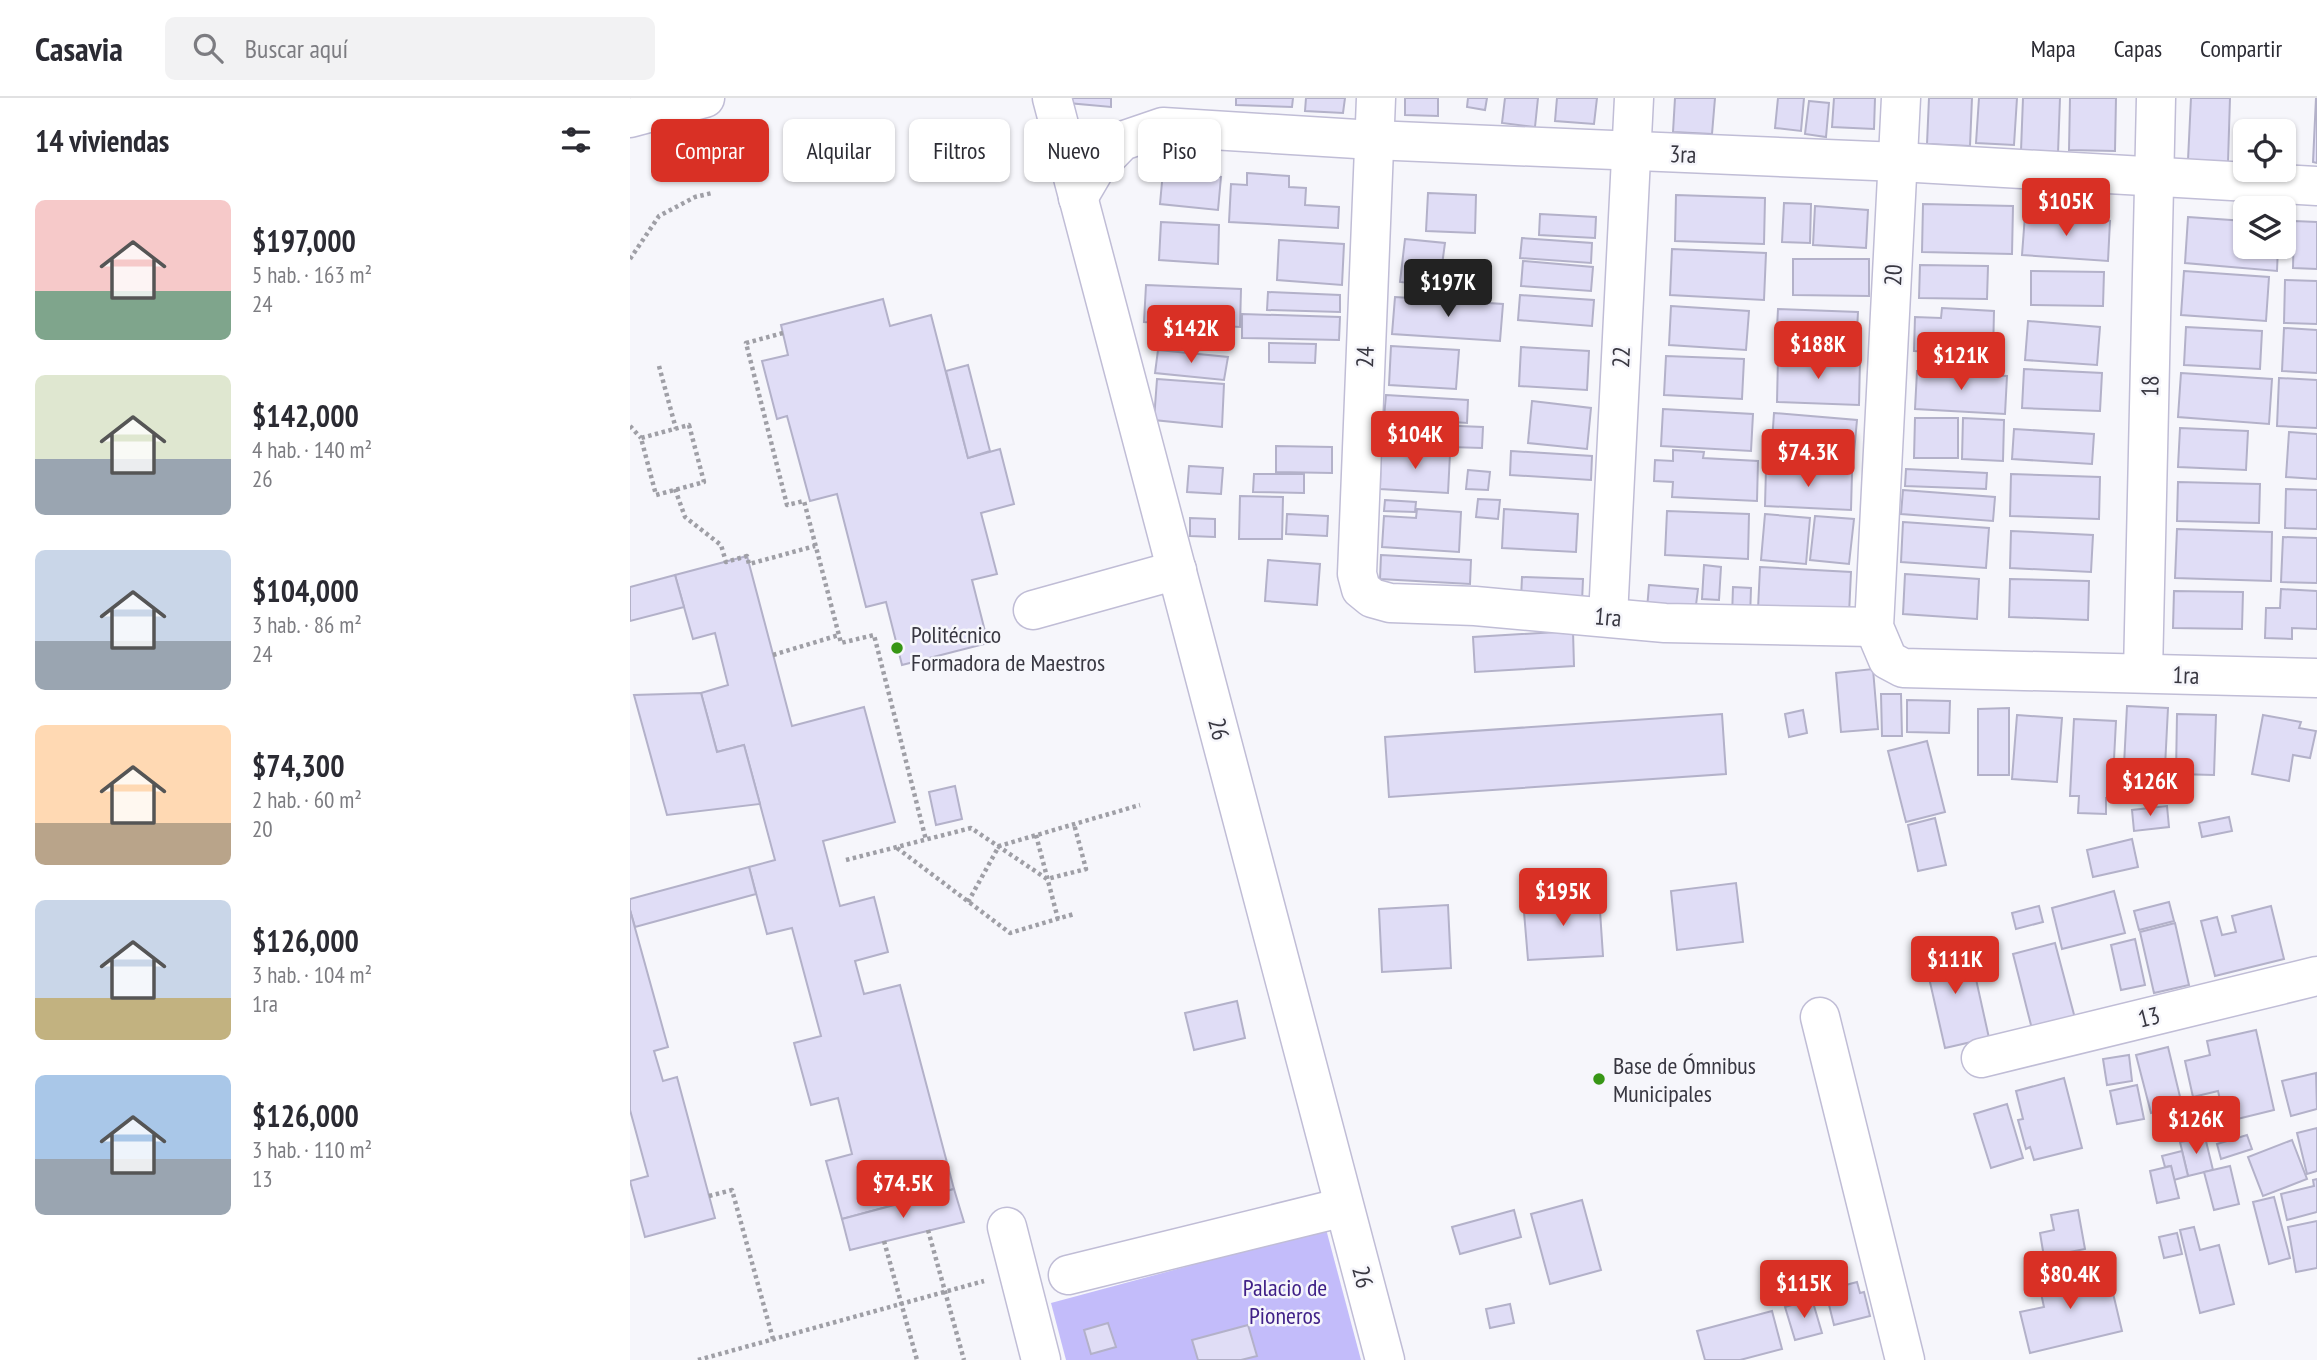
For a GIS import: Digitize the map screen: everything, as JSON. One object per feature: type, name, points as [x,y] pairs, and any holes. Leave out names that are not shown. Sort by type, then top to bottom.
[{"type":"street","points":[[630,118],[705,98]]},
{"type":"street","name":"26","points":[[1052,98],[1385,1360]]},
{"type":"street","name":"24","points":[[1357,574],[1376,98]]},
{"type":"street","name":"22","points":[[1608,617],[1634,98]]},
{"type":"street","name":"20","points":[[1881,643],[1901,98]]},
{"type":"street","name":"18","points":[[2143,673],[2156,98]]},
{"type":"street","name":"3ra","points":[[1078,198],[1095,169],[1122,141],[1163,127],[1373,140],[1899,162],[2317,186]]},
{"type":"street","points":[[1033,610],[1177,570]]},
{"type":"street","name":"1ra","points":[[1357,574],[1361,589],[1372,598],[1390,603],[1475,606],[1881,643],[1903,668],[2317,678]]},
{"type":"street","name":"13","points":[[1981,1058],[2317,976]]},
{"type":"street","points":[[1820,1017],[1905,1360]]},
{"type":"street","points":[[1068,1275],[1344,1206]]},
{"type":"street","points":[[1007,1227],[1041,1360]]},
{"type":"path","points":[[630,259],[659,216],[695,197],[712,193]]},
{"type":"path","points":[[783,333],[746,343],[787,505],[804,501],[841,643],[874,635],[926,839]]},
{"type":"path","points":[[659,366],[676,429]]},
{"type":"path","points":[[630,426],[641,438],[656,495],[704,482],[689,425],[641,438]]},
{"type":"path","points":[[675,489],[685,517],[722,545],[726,562],[747,556],[749,564],[815,546]]},
{"type":"path","points":[[773,654],[839,635]]},
{"type":"path","points":[[968,901],[999,846],[1140,806]]},
{"type":"path","points":[[846,860],[971,828],[1047,879],[1086,869],[1074,824]]},
{"type":"path","points":[[1035,835],[1058,919]]},
{"type":"path","points":[[896,847],[1010,933],[1074,914]]},
{"type":"path","points":[[709,1196],[732,1189],[773,1339]]},
{"type":"path","points":[[929,1230],[964,1360]]},
{"type":"path","points":[[884,1241],[917,1360]]},
{"type":"path","points":[[698,1360],[1018,1271]]},
{"type":"green space","name":"Palacio de Pioneros","points":[[1326,1229],[1361,1360],[1066,1360],[1051,1303]]},
{"type":"building","points":[[1069,98],[1111,98],[1111,107],[1068,103]]},
{"type":"building","points":[[1236,98],[1293,98],[1292,107],[1236,105]]},
{"type":"building","points":[[1306,98],[1345,98],[1343,113],[1305,111]]},
{"type":"building","points":[[1405,98],[1438,98],[1438,116],[1405,115]]},
{"type":"building","points":[[1468,98],[1487,98],[1485,110],[1467,107]]},
{"type":"building","points":[[1505,98],[1538,98],[1535,127],[1502,123]]},
{"type":"building","points":[[1557,98],[1597,98],[1594,124],[1555,121]]},
{"type":"building","points":[[1675,98],[1715,98],[1712,134],[1673,132]]},
{"type":"building","points":[[1778,98],[1804,98],[1801,131],[1775,128]]},
{"type":"building","points":[[1834,98],[1875,98],[1874,129],[1832,127]]},
{"type":"building","points":[[1929,98],[1972,98],[1970,146],[1927,144]]},
{"type":"building","points":[[1979,98],[2017,98],[2014,145],[1976,143]]},
{"type":"building","points":[[2023,98],[2060,98],[2058,153],[2021,151]]},
{"type":"building","points":[[2070,98],[2116,98],[2115,151],[2069,150]]},
{"type":"building","points":[[2191,98],[2230,98],[2228,162],[2188,160]]},
{"type":"building","points":[[2317,98],[2317,163],[2313,162]]},
{"type":"building","points":[[1809,101],[1829,103],[1826,137],[1805,134]]},
{"type":"building","points":[[1247,173],[1289,176],[1289,187],[1306,188],[1305,205],[1339,207],[1338,228],[1229,222],[1231,184],[1247,185]]},
{"type":"building","points":[[1162,182],[1221,182],[1218,210],[1160,204]]},
{"type":"building","points":[[1428,193],[1476,195],[1475,233],[1426,231]]},
{"type":"building","points":[[1676,195],[1765,198],[1764,244],[1675,241]]},
{"type":"building","points":[[1784,203],[1811,204],[1810,243],[1782,242]]},
{"type":"building","points":[[1923,204],[2013,206],[2012,254],[1922,252]]},
{"type":"building","points":[[1815,206],[1868,210],[1866,248],[1813,245]]},
{"type":"building","points":[[1540,214],[1596,217],[1595,238],[1539,235]]},
{"type":"building","points":[[2025,215],[2110,221],[2108,261],[2022,255]]},
{"type":"building","points":[[2188,217],[2233,220],[2233,259],[2278,259],[2277,271],[2185,263]]},
{"type":"building","points":[[2296,221],[2317,222],[2317,269],[2293,268],[2293,259],[2296,259]]},
{"type":"building","points":[[1161,222],[1219,225],[1218,264],[1159,260]]},
{"type":"building","points":[[1522,238],[1592,243],[1591,263],[1520,258]]},
{"type":"building","points":[[1405,239],[1445,243],[1442,265],[1484,271],[1482,292],[1400,282]]},
{"type":"building","points":[[1279,240],[1344,244],[1342,285],[1277,280]]},
{"type":"building","points":[[1672,249],[1766,253],[1764,300],[1670,295]]},
{"type":"building","points":[[1793,259],[1869,259],[1869,296],[1793,295]]},
{"type":"building","points":[[1523,261],[1593,267],[1591,291],[1521,286]]},
{"type":"building","points":[[1920,265],[1988,266],[1987,299],[1919,298]]},
{"type":"building","points":[[2031,271],[2104,272],[2103,306],[2031,305]]},
{"type":"building","points":[[2184,271],[2269,277],[2266,321],[2181,315]]},
{"type":"building","points":[[2285,280],[2317,281],[2317,324],[2284,323]]},
{"type":"building","points":[[1146,285],[1241,289],[1240,327],[1144,322]]},
{"type":"building","points":[[1268,292],[1340,295],[1340,312],[1267,310]]},
{"type":"building","points":[[1520,295],[1594,300],[1592,326],[1518,320]]},
{"type":"building","points":[[1395,297],[1503,304],[1500,341],[1392,334]]},
{"type":"building","points":[[883,299],[890,326],[931,315],[968,458],[1000,449],[1014,504],[981,513],[997,574],[972,580],[988,643],[902,665],[886,602],[866,607],[837,494],[810,501],[787,416],[777,419],[762,361],[788,355],[781,325]]},
{"type":"building","points":[[1671,306],[1749,311],[1746,350],[1669,345]]},
{"type":"building","points":[[1942,308],[1994,311],[1993,354],[1914,351],[1915,317],[1941,318]]},
{"type":"building","points":[[1778,309],[1858,312],[1856,350],[1776,347]]},
{"type":"building","points":[[1242,314],[1340,317],[1339,340],[1242,338]]},
{"type":"building","points":[[2028,321],[2100,327],[2097,365],[2025,360]]},
{"type":"building","points":[[2186,327],[2262,331],[2260,369],[2184,365]]},
{"type":"building","points":[[2284,328],[2317,330],[2317,373],[2282,371]]},
{"type":"building","points":[[1197,334],[1226,335],[1226,350],[1197,349]]},
{"type":"building","points":[[1269,343],[1316,344],[1315,363],[1269,362]]},
{"type":"building","points":[[1391,346],[1459,350],[1456,389],[1389,385]]},
{"type":"building","points":[[1521,347],[1589,351],[1587,390],[1519,386]]},
{"type":"building","points":[[1158,350],[1228,357],[1224,380],[1155,373]]},
{"type":"building","points":[[1666,356],[1744,359],[1742,399],[1664,395]]},
{"type":"building","points":[[1778,357],[1860,360],[1859,405],[1777,402]]},
{"type":"building","points":[[968,365],[990,451],[968,458],[946,371]]},
{"type":"building","points":[[2024,369],[2102,373],[2100,411],[2022,408]]},
{"type":"building","points":[[1917,371],[2007,376],[2005,414],[1915,409]]},
{"type":"building","points":[[2181,373],[2272,379],[2269,424],[2178,417]]},
{"type":"building","points":[[2279,378],[2317,380],[2317,428],[2277,426]]},
{"type":"building","points":[[1157,379],[1224,384],[1222,427],[1154,420]]},
{"type":"building","points":[[1386,395],[1468,400],[1467,423],[1384,417]]},
{"type":"building","points":[[1532,401],[1591,408],[1587,449],[1528,443]]},
{"type":"building","points":[[1663,409],[1753,414],[1751,451],[1661,446]]},
{"type":"building","points":[[1774,413],[1857,420],[1853,463],[1771,456]]},
{"type":"building","points":[[1915,418],[1958,418],[1958,458],[1914,458]]},
{"type":"building","points":[[1963,418],[2004,420],[2003,461],[1962,459]]},
{"type":"building","points":[[1384,423],[1483,427],[1482,448],[1384,445]]},
{"type":"building","points":[[2180,428],[2248,431],[2246,470],[2178,467]]},
{"type":"building","points":[[2014,429],[2094,434],[2092,464],[2012,459]]},
{"type":"building","points":[[2289,432],[2317,434],[2317,479],[2286,477]]},
{"type":"building","points":[[1276,446],[1332,447],[1332,473],[1276,472]]},
{"type":"building","points":[[1381,450],[1450,454],[1448,493],[1380,489]]},
{"type":"building","points":[[1673,450],[1704,452],[1703,458],[1758,461],[1757,501],[1672,497],[1673,482],[1654,481],[1655,460],[1673,461]]},
{"type":"building","points":[[1511,451],[1592,456],[1591,480],[1510,475]]},
{"type":"building","points":[[1189,466],[1223,468],[1221,494],[1187,492]]},
{"type":"building","points":[[1766,468],[1852,473],[1851,510],[1765,506]]},
{"type":"building","points":[[1906,469],[1987,473],[1986,489],[1905,486]]},
{"type":"building","points":[[1468,470],[1490,472],[1488,490],[1466,489]]},
{"type":"building","points":[[1254,474],[1304,474],[1304,493],[1253,492]]},
{"type":"building","points":[[2011,474],[2100,477],[2099,519],[2010,516]]},
{"type":"building","points":[[2178,482],[2260,484],[2259,523],[2177,521]]},
{"type":"building","points":[[2286,489],[2317,490],[2317,529],[2285,528]]},
{"type":"building","points":[[1903,490],[1995,497],[1993,521],[1901,514]]},
{"type":"building","points":[[1240,496],[1283,497],[1282,539],[1239,539]]},
{"type":"building","points":[[1478,499],[1500,500],[1498,519],[1476,517]]},
{"type":"building","points":[[1385,500],[1416,502],[1415,512],[1384,511]]},
{"type":"building","points":[[1417,509],[1461,512],[1459,552],[1382,547],[1384,516],[1416,518]]},
{"type":"building","points":[[1504,509],[1578,514],[1576,552],[1502,548]]},
{"type":"building","points":[[1667,511],[1749,514],[1748,559],[1665,555]]},
{"type":"building","points":[[1287,514],[1328,516],[1327,536],[1286,534]]},
{"type":"building","points":[[1765,514],[1810,518],[1806,564],[1761,560]]},
{"type":"building","points":[[1815,516],[1854,519],[1849,564],[1810,560]]},
{"type":"building","points":[[1190,518],[1215,519],[1215,537],[1190,536]]},
{"type":"building","points":[[1903,522],[1989,528],[1986,568],[1901,562]]},
{"type":"building","points":[[2177,529],[2272,532],[2271,581],[2175,578]]},
{"type":"building","points":[[2011,531],[2093,535],[2091,572],[2010,568]]},
{"type":"building","points":[[2283,537],[2317,538],[2317,583],[2281,582]]},
{"type":"building","points":[[1381,555],[1471,560],[1470,584],[1380,579]]},
{"type":"building","points":[[747,556],[792,726],[864,707],[895,822],[823,841],[840,906],[874,897],[888,952],[855,961],[864,994],[900,985],[954,1189],[842,1219],[826,1161],[852,1154],[838,1098],[811,1105],[794,1043],[821,1036],[792,928],[767,934],[749,867],[775,860],[744,745],[717,752],[701,693],[728,685],[715,633],[693,639],[675,575]]},
{"type":"building","points":[[1268,560],[1320,564],[1317,605],[1265,601]]},
{"type":"building","points":[[1704,565],[1721,567],[1719,600],[1702,599]]},
{"type":"building","points":[[1760,567],[1851,572],[1849,614],[1758,609]]},
{"type":"building","points":[[1905,574],[1979,579],[1977,619],[1903,614]]},
{"type":"building","points":[[675,575],[684,607],[630,621],[630,587]]},
{"type":"building","points":[[1522,577],[1583,579],[1582,602],[1521,599]]},
{"type":"building","points":[[2010,579],[2089,581],[2088,620],[2009,617]]},
{"type":"building","points":[[1649,585],[1698,589],[1695,613],[1647,609]]},
{"type":"building","points":[[1733,587],[1751,588],[1750,618],[1732,617]]},
{"type":"building","points":[[2281,589],[2317,591],[2317,629],[2292,628],[2292,639],[2265,638],[2266,608],[2280,608]]},
{"type":"building","points":[[2174,591],[2243,592],[2242,629],[2173,628]]},
{"type":"building","points":[[1573,631],[1574,666],[1475,672],[1473,637]]},
{"type":"building","points":[[1873,669],[1878,729],[1841,732],[1836,673]]},
{"type":"building","points":[[701,693],[717,752],[744,745],[760,804],[667,815],[634,695]]},
{"type":"building","points":[[1881,694],[1901,694],[1902,736],[1882,736]]},
{"type":"building","points":[[1907,700],[1950,701],[1949,733],[1907,732]]},
{"type":"building","points":[[2127,706],[2168,708],[2164,787],[2123,785]]},
{"type":"building","points":[[2009,708],[2009,775],[1978,775],[1978,709]]},
{"type":"building","points":[[1803,710],[1807,733],[1789,737],[1785,714]]},
{"type":"building","points":[[1722,714],[1726,774],[1389,797],[1385,737]]},
{"type":"building","points":[[2177,714],[2216,715],[2214,775],[2176,774]]},
{"type":"building","points":[[2017,715],[2062,718],[2057,782],[2012,779]]},
{"type":"building","points":[[2263,715],[2301,722],[2299,728],[2316,731],[2310,758],[2293,755],[2289,781],[2252,774]]},
{"type":"building","points":[[2074,719],[2116,721],[2112,798],[2106,798],[2106,814],[2078,813],[2079,796],[2070,796]]},
{"type":"building","points":[[1927,741],[1945,812],[1906,822],[1888,751]]},
{"type":"building","points":[[955,786],[962,819],[936,825],[929,792]]},
{"type":"building","points":[[2167,806],[2169,827],[2134,831],[2132,810]]},
{"type":"building","points":[[2229,817],[2232,831],[2202,837],[2199,823]]},
{"type":"building","points":[[1935,818],[1946,865],[1918,871],[1908,825]]},
{"type":"building","points":[[2132,839],[2138,867],[2093,877],[2087,850]]},
{"type":"building","points":[[749,867],[756,894],[635,927],[630,899]]},
{"type":"building","points":[[1736,883],[1743,942],[1677,950],[1671,891]]},
{"type":"building","points":[[2114,891],[2125,933],[2062,949],[2052,908]]},
{"type":"building","points":[[1599,896],[1603,956],[1528,960],[1523,900]]},
{"type":"building","points":[[2169,902],[2174,921],[2139,930],[2134,911]]},
{"type":"building","points":[[1448,905],[1451,968],[1382,972],[1379,909]]},
{"type":"building","points":[[2039,906],[2043,922],[2016,929],[2012,913]]},
{"type":"building","points":[[2271,906],[2284,959],[2215,976],[2201,921],[2217,917],[2222,935],[2236,932],[2232,916]]},
{"type":"building","points":[[630,910],[668,1047],[654,1051],[663,1081],[677,1077],[715,1218],[645,1237],[630,1181],[648,1176],[630,1110]]},
{"type":"building","points":[[2175,923],[2189,985],[2154,993],[2140,932]]},
{"type":"building","points":[[2135,939],[2145,985],[2121,990],[2111,945]]},
{"type":"building","points":[[1946,942],[1949,956],[1970,952],[1989,1038],[1945,1048],[1922,947]]},
{"type":"building","points":[[2055,943],[2076,1022],[2033,1033],[2013,954]]},
{"type":"building","points":[[1237,1001],[1245,1038],[1194,1050],[1185,1013]]},
{"type":"building","points":[[2256,1030],[2274,1110],[2225,1122],[2218,1091],[2193,1097],[2185,1061],[2210,1055],[2207,1041]]},
{"type":"building","points":[[2168,1047],[2182,1105],[2151,1113],[2136,1055]]},
{"type":"building","points":[[2129,1055],[2132,1081],[2107,1085],[2103,1059]]},
{"type":"building","points":[[2316,1073],[2317,1109],[2291,1116],[2282,1081]]},
{"type":"building","points":[[2064,1078],[2082,1148],[2034,1160],[2030,1147],[2026,1149],[2018,1120],[2023,1119],[2016,1091]]},
{"type":"building","points":[[2137,1085],[2144,1119],[2117,1124],[2110,1091]]},
{"type":"building","points":[[2007,1104],[2023,1158],[1991,1168],[1974,1114]]},
{"type":"building","points":[[2317,1128],[2317,1171],[2307,1174],[2297,1133]]},
{"type":"building","points":[[2247,1135],[2252,1149],[2221,1159],[2217,1144]]},
{"type":"building","points":[[2205,1137],[2213,1170],[2188,1176],[2180,1142]]},
{"type":"building","points":[[2292,1140],[2307,1179],[2263,1196],[2248,1157]]},
{"type":"building","points":[[2182,1151],[2188,1176],[2174,1180],[2171,1166],[2165,1167],[2162,1156]]},
{"type":"building","points":[[2171,1166],[2179,1198],[2157,1203],[2150,1171]]},
{"type":"building","points":[[2230,1166],[2239,1204],[2214,1210],[2204,1172]]},
{"type":"building","points":[[2317,1179],[2317,1212],[2287,1220],[2281,1194],[2314,1186],[2313,1180]]},
{"type":"building","points":[[954,1189],[964,1222],[850,1250],[842,1219]]},
{"type":"building","points":[[2274,1197],[2290,1258],[2269,1264],[2253,1202]]},
{"type":"building","points":[[1582,1200],[1601,1270],[1550,1284],[1531,1214]]},
{"type":"building","points":[[1514,1210],[1521,1237],[1460,1254],[1452,1227]]},
{"type":"building","points":[[2078,1210],[2085,1249],[2044,1257],[2040,1233],[2054,1230],[2051,1215]]},
{"type":"building","points":[[2317,1221],[2317,1268],[2296,1272],[2288,1227]]},
{"type":"building","points":[[2194,1227],[2200,1250],[2219,1245],[2234,1304],[2200,1313],[2180,1230]]},
{"type":"building","points":[[2177,1233],[2182,1254],[2164,1258],[2159,1237]]},
{"type":"building","points":[[2080,1258],[2089,1294],[2112,1289],[2122,1331],[2030,1353],[2020,1312],[2044,1307],[2039,1284],[2058,1280],[2054,1265]]},
{"type":"building","points":[[1857,1282],[1860,1293],[1864,1292],[1870,1316],[1834,1325],[1828,1301],[1845,1296],[1842,1286]]},
{"type":"building","points":[[1812,1299],[1822,1333],[1795,1340],[1785,1307]]},
{"type":"building","points":[[1510,1304],[1514,1323],[1490,1328],[1486,1309]]},
{"type":"building","points":[[1772,1311],[1782,1349],[1740,1360],[1705,1360],[1697,1331]]},
{"type":"building","points":[[1108,1323],[1116,1347],[1091,1354],[1084,1330]]},
{"type":"building","points":[[1248,1325],[1257,1356],[1241,1360],[1198,1360],[1192,1340]]},
{"type":"place","name":"Politécnico Formadora de Maestros","points":[[897,648]]},
{"type":"place","name":"Base de Ómnibus Municipales","points":[[1599,1079]]}]
